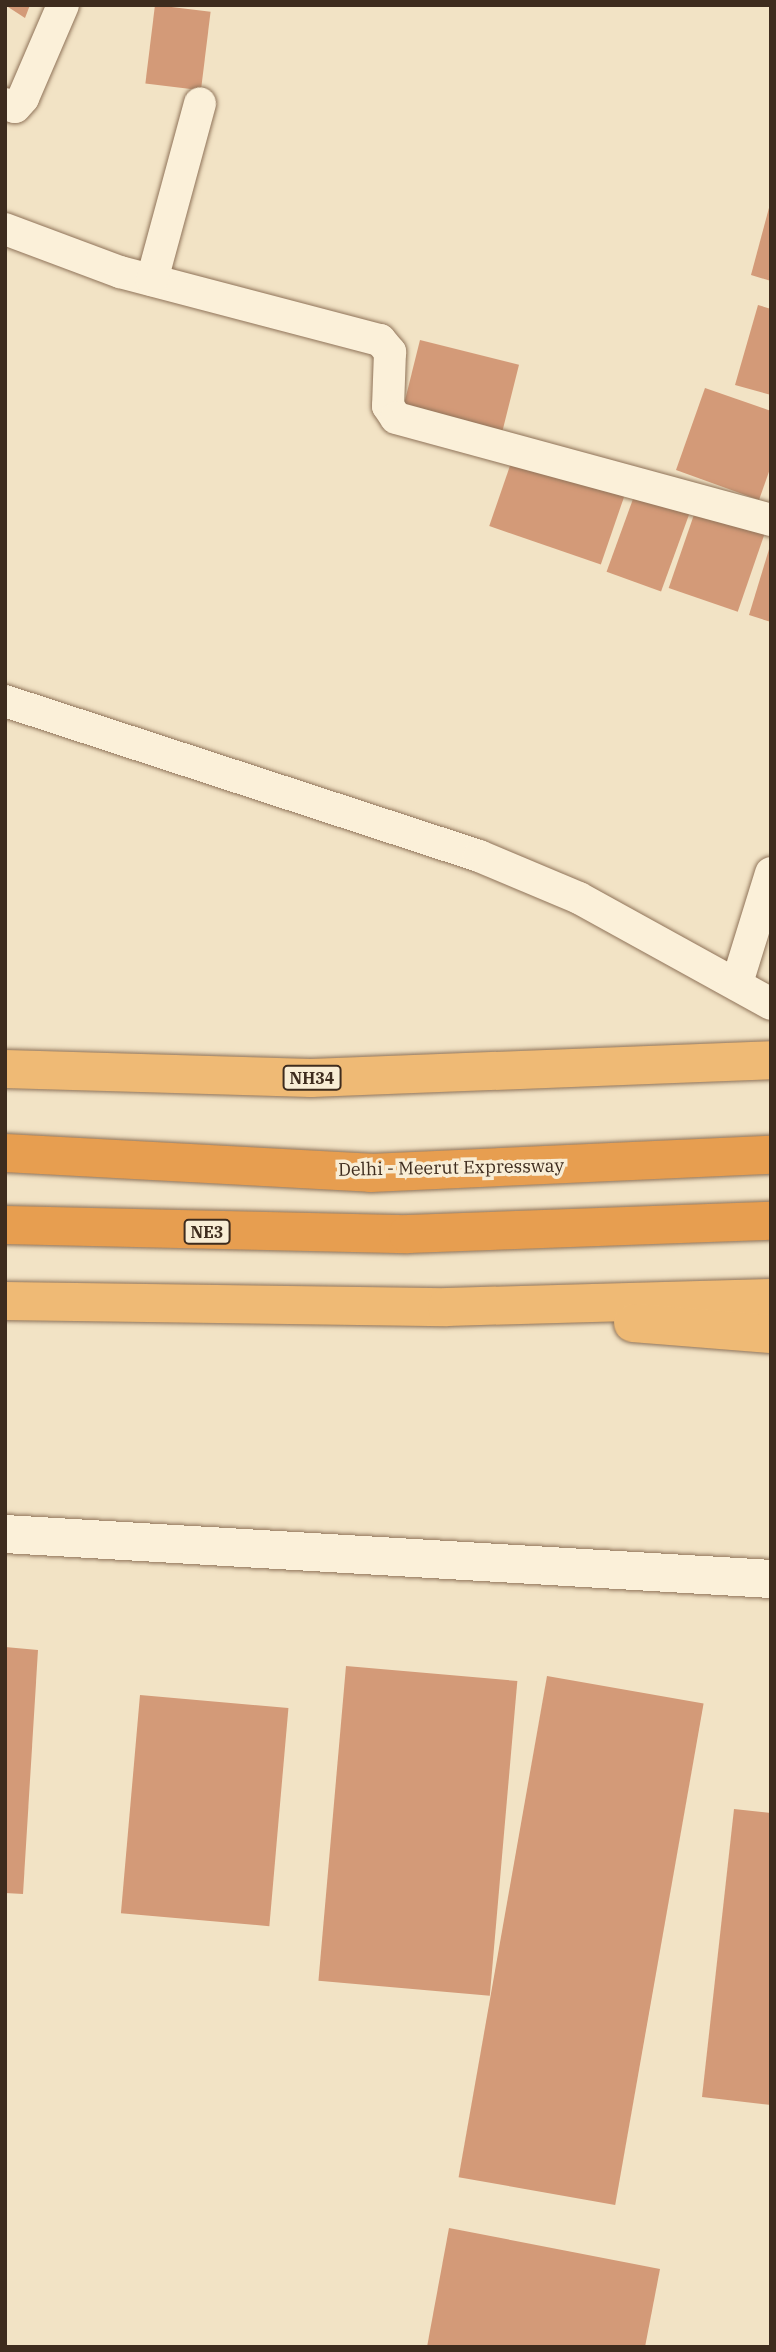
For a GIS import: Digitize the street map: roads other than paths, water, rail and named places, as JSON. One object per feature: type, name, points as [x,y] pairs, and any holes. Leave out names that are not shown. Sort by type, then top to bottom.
[{"type":"highway","name":"NH34","points":[[5,1069],[311,1078],[618,1063],[771,1035]]},
{"type":"highway","points":[[618,1063],[771,1060]]},
{"type":"highway","name":"Delhi - Meerut Expressway","points":[[5,1153],[370,1173],[771,1154]]},
{"type":"highway","name":"NE3","points":[[5,1226],[408,1234],[771,1221]]},
{"type":"highway","points":[[5,1301],[447,1307],[771,1298]]},
{"type":"highway","points":[[447,1307],[771,1334]]},
{"type":"main road","points":[[5,1534],[771,1579]]},
{"type":"street","points":[[5,104],[15,107],[23,98],[63,5]]},
{"type":"street","points":[[152,280],[200,103]]},
{"type":"street","points":[[5,229],[152,280],[380,340],[390,352],[388,406],[396,418],[771,520]]},
{"type":"street","points":[[5,701],[479,856],[579,898],[771,1004]]},
{"type":"street","points":[[737,983],[771,873]]}]
